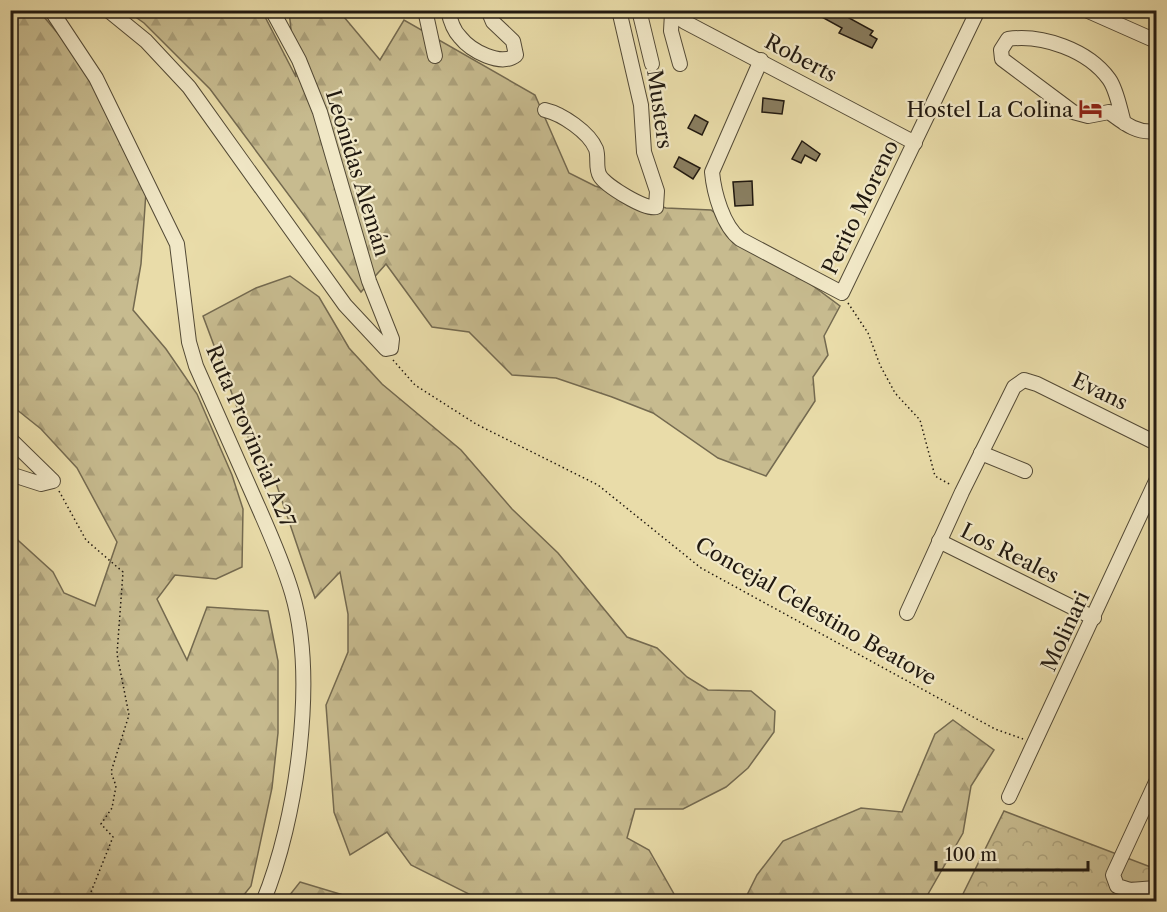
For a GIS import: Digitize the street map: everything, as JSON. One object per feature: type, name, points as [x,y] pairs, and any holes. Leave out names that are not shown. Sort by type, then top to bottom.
[{"type":"street","name":"Ruta Provincial A27","points":[[51,10],[96,78],[177,244],[189,342],[196,366],[275,545],[292,594],[299,628],[302,690],[297,774],[282,844],[263,902]]},
{"type":"street","points":[[108,10],[146,41],[189,87],[345,305],[386,349]]},
{"type":"street","name":"Leónidas Alemán","points":[[272,10],[299,60],[320,112],[369,281],[392,339],[391,348],[386,349]]},
{"type":"street","points":[[425,10],[435,57]]},
{"type":"street","points":[[448,10],[451,23],[460,38],[471,47],[500,60],[510,60],[516,55],[513,41],[493,22],[488,10]]},
{"type":"street","name":"Musters","points":[[545,110],[559,113],[590,140],[596,150],[600,176],[607,183],[644,207],[651,209],[658,201],[644,152],[641,105],[619,10]]},
{"type":"street","points":[[639,10],[652,64]]},
{"type":"street","name":"Perito Moreno","points":[[842,293],[978,10]]},
{"type":"street","points":[[1086,10],[1156,41]]},
{"type":"street","points":[[670,12],[671,31],[680,64]]},
{"type":"street","name":"Roberts","points":[[670,12],[915,142]]},
{"type":"street","points":[[1124,123],[1110,80],[1089,59],[1026,37],[1008,39],[1001,50],[1002,59],[1073,112],[1088,116],[1109,112],[1124,123],[1142,132],[1156,131]]},
{"type":"street","points":[[761,60],[712,172],[713,182],[730,231],[740,239],[842,293]]},
{"type":"street","name":"Evans","points":[[981,453],[1014,387],[1024,380],[1037,384],[1156,443]]},
{"type":"street","points":[[10,439],[53,481]]},
{"type":"street","points":[[907,613],[981,453],[1025,471]]},
{"type":"street","points":[[10,474],[41,484],[53,481]]},
{"type":"street","name":"Molinari","points":[[1009,797],[1156,481]]},
{"type":"street","name":"Los Reales","points":[[939,541],[1094,618]]},
{"type":"street","points":[[1156,782],[1113,875],[1117,886],[1130,890],[1156,888]]},
{"type":"path","points":[[842,293],[868,333],[880,365],[896,393],[920,420],[935,476],[962,492]]},
{"type":"path","name":"Concejal Celestino Beatove","points":[[386,349],[416,385],[476,424],[598,486],[701,568],[995,729],[1035,744]]},
{"type":"path","points":[[53,481],[86,540],[123,572],[117,654],[129,715],[111,772],[116,786],[112,808],[101,824],[112,837],[87,902]]},
{"type":"green space","points":[[11,11],[39,11],[81,61],[146,192],[141,264],[133,310],[166,349],[197,394],[232,475],[243,509],[242,567],[216,579],[175,575],[157,599],[187,660],[207,607],[268,611],[278,661],[278,733],[272,788],[251,886],[239,901],[11,901],[10,533],[53,572],[64,593],[95,606],[117,542],[77,468],[41,429],[11,405]]},
{"type":"green space","points":[[127,11],[262,11],[296,77],[289,11],[339,11],[380,60],[404,20],[535,95],[569,173],[595,186],[666,208],[711,210],[840,306],[824,336],[828,355],[813,377],[815,401],[766,476],[718,458],[653,413],[556,378],[512,375],[469,332],[432,327],[386,264],[361,292],[210,89],[144,23]]},
{"type":"green space","points":[[290,276],[319,297],[349,348],[382,384],[461,450],[512,509],[558,553],[627,637],[657,648],[687,677],[708,690],[751,691],[775,711],[774,732],[748,768],[726,787],[683,809],[635,809],[627,838],[649,850],[678,901],[471,901],[473,896],[411,865],[387,832],[350,855],[334,812],[326,705],[348,652],[348,614],[340,572],[315,598],[276,483],[250,442],[203,316],[256,288]]},
{"type":"green space","points":[[953,720],[994,750],[971,786],[963,833],[924,901],[744,901],[757,875],[783,841],[861,808],[902,812],[935,734]]},
{"type":"green space","points":[[1004,811],[1156,869],[1156,901],[959,902]]},
{"type":"green space","points":[[300,882],[363,901],[285,901]]},
{"type":"building","points":[[824,10],[853,10],[849,18],[873,31],[870,35],[877,39],[872,48],[839,33],[842,28],[820,16]]},
{"type":"building","points":[[763,98],[784,101],[782,114],[762,112]]},
{"type":"building","points":[[695,115],[708,122],[702,135],[688,128]]},
{"type":"building","points":[[802,141],[820,154],[816,161],[805,155],[801,163],[792,159]]},
{"type":"building","points":[[679,157],[700,168],[693,179],[674,167]]},
{"type":"building","points":[[752,181],[753,205],[735,206],[733,182]]},
{"type":"place","name":"Hostel La Colina","points":[[1091,109]]}]
